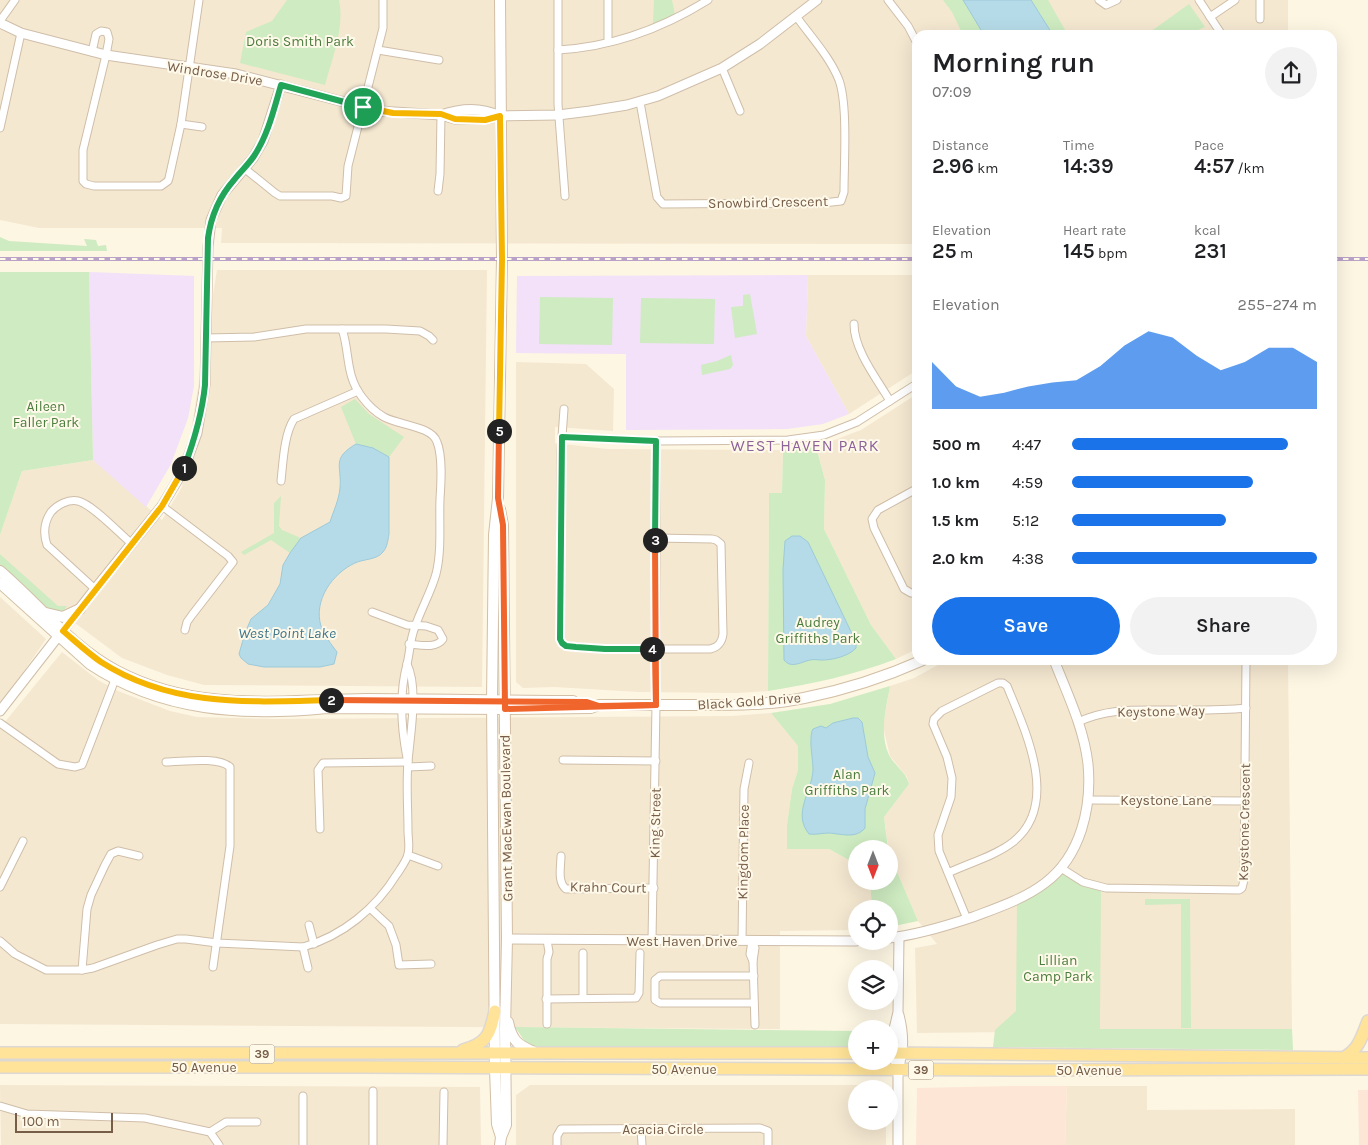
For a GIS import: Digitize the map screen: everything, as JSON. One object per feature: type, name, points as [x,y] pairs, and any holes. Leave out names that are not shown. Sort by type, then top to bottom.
[{"type":"main road","name":"Grant MacEwan Boulevard","points":[[500,0],[502,259],[498,498],[494,536],[492,704],[493,902],[501,1011]]},
{"type":"main road","name":"Grant MacEwan Boulevard","points":[[498,498],[503,525],[507,939],[501,1011],[500,1054],[506,1125],[500,1141]]},
{"type":"main road","name":"Black Gold Drive","points":[[0,571],[45,613],[60,634]]},
{"type":"main road","name":"Black Gold Drive","points":[[0,583],[60,634],[90,664],[117,676],[164,691],[222,701],[505,705],[587,702],[599,706],[731,705],[802,699],[868,681],[912,664]]},
{"type":"main road","points":[[45,613],[63,617],[80,609]]},
{"type":"main road","points":[[447,1053],[481,1043],[491,1031],[501,1011]]},
{"type":"main road","points":[[501,1011],[515,1041],[538,1054]]},
{"type":"main road","points":[[1343,1058],[1352,1053],[1358,1045],[1368,1020]]},
{"type":"main road","name":"50 Avenue","points":[[0,1053],[848,1053]]},
{"type":"main road","name":"50 Avenue","points":[[898,1053],[1368,1058]]},
{"type":"main road","name":"50 Avenue","points":[[0,1067],[848,1070]]},
{"type":"main road","name":"50 Avenue","points":[[898,1070],[1368,1069]]},
{"type":"street","points":[[0,22],[15,0]]},
{"type":"street","points":[[92,52],[96,34],[104,31],[108,35],[106,56],[83,144],[83,182],[94,186],[161,186],[169,178],[181,124],[199,0]]},
{"type":"street","points":[[244,168],[280,196],[346,196],[348,166],[383,28],[383,0]]},
{"type":"street","points":[[558,0],[558,115],[565,196]]},
{"type":"street","points":[[608,0],[608,42]]},
{"type":"street","points":[[558,50],[585,48],[652,29],[708,0]]},
{"type":"street","name":"Windrose Drive","points":[[0,22],[21,33],[106,56],[236,74],[393,113],[441,114],[456,110],[486,110],[500,116],[558,115],[590,112],[640,102],[722,68],[760,44],[817,0]]},
{"type":"street","points":[[888,0],[912,34]]},
{"type":"street","points":[[1099,0],[1106,5],[1117,0]]},
{"type":"street","points":[[1199,0],[1219,30]]},
{"type":"street","points":[[1210,16],[1235,0]]},
{"type":"street","points":[[1260,0],[1260,19]]},
{"type":"street","name":"Snowbird Crescent","points":[[640,102],[657,197],[663,204],[823,203],[841,201],[844,192],[841,90],[832,66],[796,16]]},
{"type":"street","points":[[0,128],[21,33]]},
{"type":"street","points":[[378,50],[439,60]]},
{"type":"street","points":[[722,68],[740,111]]},
{"type":"street","points":[[0,711],[162,506],[183,471],[197,433],[205,385],[208,247],[211,220],[222,195],[263,141],[281,85]]},
{"type":"street","points":[[0,87],[8,90]]},
{"type":"street","points":[[438,191],[441,114]]},
{"type":"street","points":[[181,124],[202,127]]},
{"type":"street","points":[[854,324],[854,333],[858,347],[890,401]]},
{"type":"street","points":[[206,338],[254,337],[300,330],[342,329],[420,331],[433,340]]},
{"type":"street","points":[[0,941],[15,954],[46,970],[82,970],[103,965],[177,939],[193,939],[216,943],[303,947],[314,944],[344,928],[371,909],[391,884],[408,855],[408,765],[412,737],[407,704],[412,678],[407,664],[409,644],[436,573],[439,554],[440,480],[438,443],[430,433],[385,417],[370,406],[358,391],[348,364],[342,329]]},
{"type":"street","points":[[562,437],[656,441],[788,440],[812,438],[835,432],[857,422],[912,387]]},
{"type":"street","points":[[281,481],[290,428],[294,419],[358,391]]},
{"type":"street","points":[[564,409],[562,437],[560,639],[562,643],[571,646],[605,649],[716,648],[721,642],[723,634],[722,544],[712,539],[656,538]]},
{"type":"street","points":[[656,441],[656,705]]},
{"type":"street","points":[[912,491],[878,510],[872,519],[874,528],[904,589],[912,593]]},
{"type":"street","points":[[95,589],[47,545],[44,527],[53,510],[66,502],[80,501],[132,544]]},
{"type":"street","points":[[162,506],[228,556],[233,562],[187,622],[185,630]]},
{"type":"street","points":[[372,612],[415,626],[426,626],[438,630],[443,639],[438,645],[434,646],[409,644]]},
{"type":"street","points":[[896,1020],[898,1012],[899,937],[929,931],[967,919],[995,909],[1030,892],[1045,883],[1061,868],[1080,835],[1088,800],[1088,762],[1078,722],[1056,665]]},
{"type":"street","name":"Keystone Crescent","points":[[1061,868],[1083,882],[1106,888],[1239,890],[1242,888],[1244,880],[1246,665]]},
{"type":"street","points":[[0,723],[58,764],[75,767],[82,765],[117,676]]},
{"type":"street","points":[[948,873],[1013,842],[1025,831],[1033,816],[1036,790],[1034,760],[1029,738],[1008,686],[1003,683],[998,683],[942,711],[934,719],[933,724],[947,758],[952,778],[951,797],[937,842],[939,851],[948,873],[967,919]]},
{"type":"street","name":"King Street","points":[[652,940],[656,705]]},
{"type":"street","name":"Keystone Way","points":[[1078,722],[1094,714],[1118,710],[1228,710],[1246,708]]},
{"type":"street","points":[[562,760],[656,761]]},
{"type":"street","points":[[166,762],[215,761],[227,764],[230,767],[230,846],[213,968]]},
{"type":"street","points":[[320,829],[318,770],[323,763],[432,766]]},
{"type":"street","name":"Kingdom Place","points":[[742,941],[744,789],[749,763]]},
{"type":"street","name":"Keystone Lane","points":[[1088,800],[1245,800]]},
{"type":"street","points":[[0,887],[23,841]]},
{"type":"street","points":[[82,970],[87,908],[105,865],[111,854],[118,851],[139,856]]},
{"type":"street","points":[[408,855],[438,866]]},
{"type":"street","name":"Krahn Court","points":[[561,856],[561,882],[563,887],[654,888]]},
{"type":"street","points":[[371,909],[389,926],[396,945],[399,965],[431,964]]},
{"type":"street","points":[[309,925],[314,944]]},
{"type":"street","name":"West Haven Drive","points":[[507,939],[848,941]]},
{"type":"street","points":[[546,1024],[547,959],[544,947],[547,940]]},
{"type":"street","points":[[752,941],[750,954],[753,961],[755,1025]]},
{"type":"street","points":[[303,947],[308,968]]},
{"type":"street","points":[[583,953],[583,998]]},
{"type":"street","points":[[546,999],[636,998],[639,994],[640,953]]},
{"type":"street","points":[[754,976],[660,976],[655,980],[655,1000],[660,1003],[754,1003]]},
{"type":"street","points":[[898,1070],[898,1145]]},
{"type":"street","points":[[373,1145],[374,1091]]},
{"type":"street","points":[[443,1145],[444,1092]]},
{"type":"street","points":[[303,1145],[304,1096]]},
{"type":"street","points":[[0,1106],[27,1114],[145,1118],[210,1132],[219,1145]]},
{"type":"street","points":[[210,1132],[226,1122],[257,1122]]},
{"type":"street","name":"Acacia Circle","points":[[557,1145],[557,1136],[561,1129],[760,1128],[768,1131],[768,1145]]},
{"type":"street","points":[[641,1129],[642,1145]]},
{"type":"shaded area","points":[[0,0],[1288,0],[1288,30],[912,30],[912,244],[221,243],[222,228],[39,228],[0,220]]},
{"type":"shaded area","points":[[217,270],[487,270],[482,687],[204,685],[167,675],[122,658],[75,623],[0,554],[0,535],[22,471],[93,460],[162,520],[182,487]]},
{"type":"shaded area","points":[[89,272],[194,276],[194,386],[188,418],[171,464],[146,507],[93,460]]},
{"type":"shaded area","points":[[808,275],[912,275],[912,373],[849,414],[806,336]]},
{"type":"shaded area","points":[[808,275],[806,336],[849,414],[823,424],[787,429],[626,430],[626,354],[516,353],[517,276]]},
{"type":"shaded area","points":[[516,362],[586,364],[614,389],[613,431],[555,427],[555,443],[607,449],[783,450],[782,493],[769,494],[768,691],[737,693],[639,692],[554,687],[523,688],[516,682]]},
{"type":"shaded area","points":[[912,397],[912,651],[896,659],[871,625],[824,529],[825,480],[816,447],[861,430]]},
{"type":"shaded area","points":[[0,597],[46,639],[0,706]]},
{"type":"shaded area","points":[[62,652],[98,680],[118,691],[170,711],[197,717],[273,719],[732,716],[771,713],[798,746],[798,770],[792,789],[787,825],[787,849],[829,849],[848,860],[848,890],[871,890],[871,900],[848,900],[848,930],[780,931],[780,1029],[0,1024],[0,728]]},
{"type":"shaded area","points":[[938,665],[1288,665],[1292,1029],[917,1033],[915,948],[937,944],[918,921],[898,874],[898,840],[887,840],[884,817],[909,784],[907,777],[890,756],[883,726],[890,686],[914,678]]},
{"type":"shaded area","points":[[0,1085],[480,1087],[481,1145],[1,1145]]},
{"type":"shaded area","points":[[530,1085],[848,1085],[848,1130],[886,1130],[886,1145],[516,1145],[516,1095]]},
{"type":"shaded area","points":[[1067,1086],[1147,1086],[1147,1110],[1295,1109],[1295,1145],[1065,1145]]},
{"type":"shaded area","points":[[1067,1086],[1065,1145],[916,1145],[917,1088]]},
{"type":"shaded area","points":[[1358,1090],[1368,1090],[1368,1145],[1359,1145]]},
{"type":"green space","name":"Doris Smith Park","points":[[287,0],[339,0],[339,32],[325,85],[240,63],[246,32],[272,21]]},
{"type":"green space","points":[[654,0],[672,0],[675,15],[653,25]]},
{"type":"green space","points":[[943,0],[1048,0],[1065,30],[961,30],[952,12]]},
{"type":"green space","points":[[1189,4],[1205,27],[1198,30],[1153,30]]},
{"type":"green space","points":[[0,237],[9,241],[87,246],[84,239],[96,240],[98,246],[106,245],[107,251],[0,251]]},
{"type":"green space","name":"Aileen Faller Park","points":[[0,272],[89,272],[93,460],[22,471],[0,535]]},
{"type":"green space","points":[[750,294],[757,334],[735,338],[731,307],[743,306],[743,295]]},
{"type":"green space","points":[[540,297],[613,298],[612,345],[539,344]]},
{"type":"green space","points":[[641,298],[715,299],[714,344],[640,343]]},
{"type":"green space","points":[[731,355],[733,365],[730,369],[702,375],[701,365]]},
{"type":"green space","points":[[355,399],[369,414],[404,437],[389,457],[373,448],[356,444],[341,407]]},
{"type":"green space","name":"Audrey Griffiths Park","points":[[816,447],[825,480],[824,529],[871,625],[896,659],[833,678],[768,691],[769,493],[782,493],[783,450]]},
{"type":"green space","points":[[281,496],[279,526],[282,530],[301,538],[290,553],[271,540],[244,555],[241,552],[274,533],[274,503]]},
{"type":"green space","points":[[0,554],[58,606],[67,606],[62,613],[51,611],[0,567]]},
{"type":"green space","name":"Alan Griffiths Park","points":[[890,686],[885,712],[884,739],[889,755],[909,784],[884,817],[887,840],[848,840],[848,860],[829,849],[787,849],[787,825],[792,789],[798,770],[798,746],[771,713],[830,704]]},
{"type":"green space","name":"Lillian Camp Park","points":[[1061,868],[1101,887],[1100,1029],[1292,1029],[1293,1050],[993,1047],[995,1030],[1016,1011],[1017,899]]},
{"type":"green space","points":[[898,874],[918,921],[898,925],[898,900],[871,900],[871,890],[898,890]]},
{"type":"green space","points":[[1145,899],[1190,899],[1191,1028],[1181,1028],[1181,904],[1145,905]]},
{"type":"green space","points":[[515,1027],[848,1031],[848,1048],[528,1046]]},
{"type":"water","points":[[963,0],[1031,0],[1050,30],[981,30]]},
{"type":"water","name":"West Point Lake","points":[[356,444],[373,448],[389,457],[389,534],[387,544],[380,555],[358,562],[339,573],[332,580],[322,597],[319,616],[324,633],[337,652],[334,664],[320,667],[264,667],[248,664],[239,654],[251,619],[268,605],[280,584],[283,565],[301,538],[330,522],[339,492],[340,458],[348,449]]},
{"type":"water","points":[[792,536],[800,536],[808,542],[856,642],[856,648],[853,651],[841,657],[793,664],[787,663],[784,660],[783,570],[785,541]]},
{"type":"water","points":[[858,718],[862,722],[868,757],[875,773],[865,809],[865,828],[853,835],[809,834],[802,818],[804,802],[813,770],[812,731],[821,726],[826,728],[833,723]]},
{"type":"railway","points":[[0,259],[912,259]]},
{"type":"railway","points":[[1337,259],[1368,259]]},
{"type":"district","name":"WEST HAVEN PARK","points":[[805,445]]},
{"type":"route","points":[[363,107],[281,85],[263,141],[253,158],[227,187],[215,208],[211,220],[208,247],[205,385],[197,433],[183,471],[162,506],[63,631],[100,661],[118,672],[164,691],[206,700],[250,702],[402,699],[492,700],[505,701],[587,702],[599,706],[656,705],[655,649],[656,441],[562,437],[560,639],[566,646],[605,649],[655,649],[656,694],[656,705],[505,709],[505,701],[504,665],[503,598],[503,525],[498,498],[502,259],[500,116],[485,120],[455,119],[441,114],[393,113],[363,107]]}]
